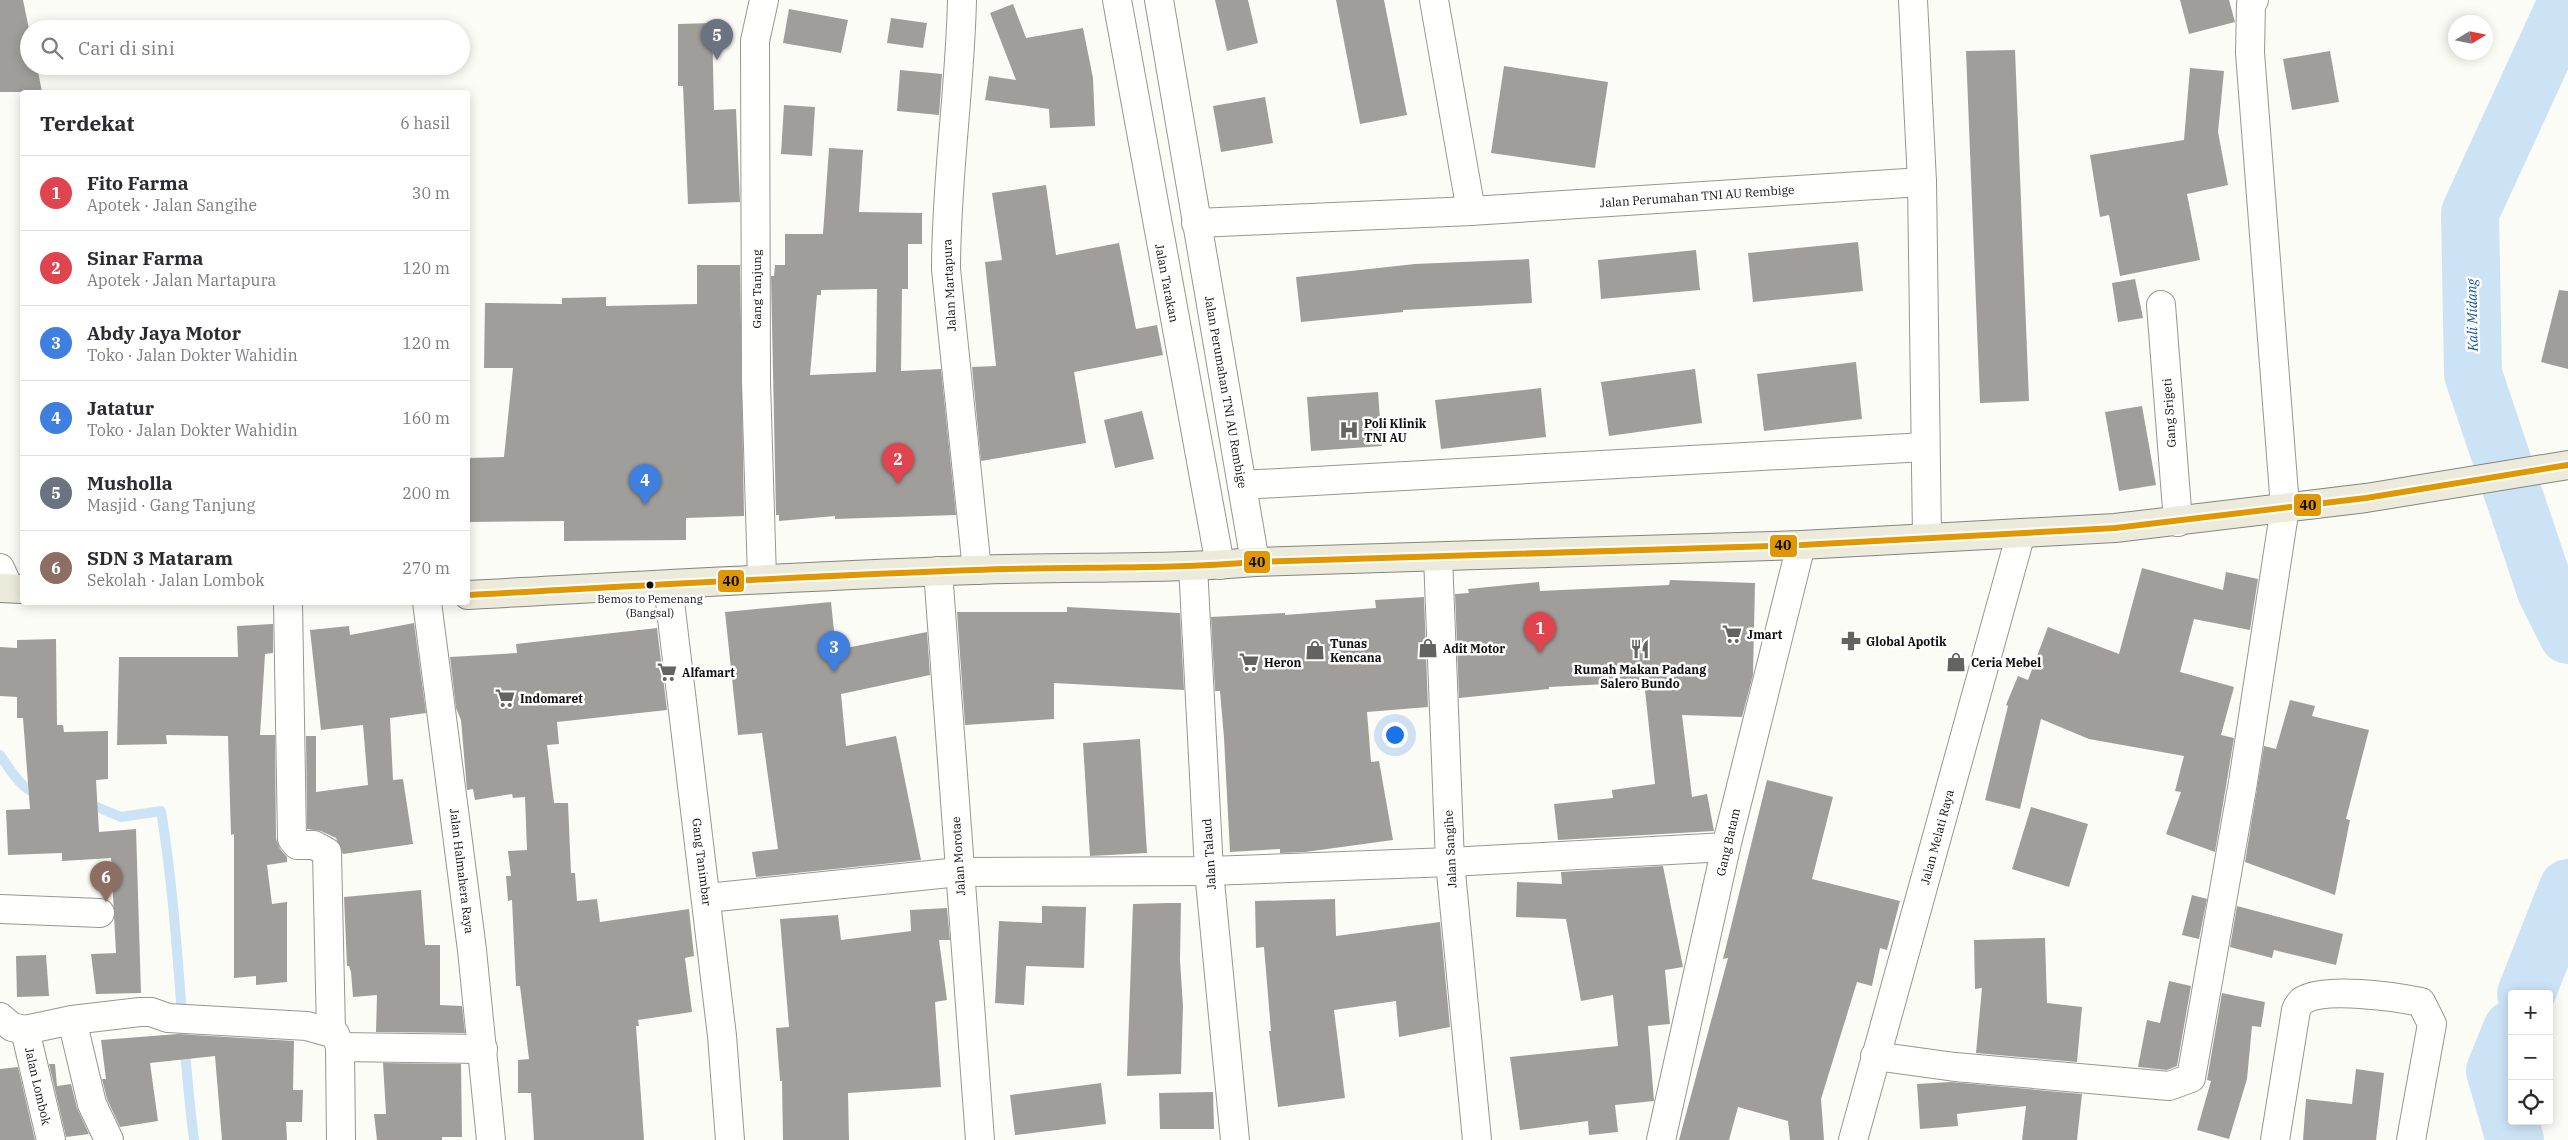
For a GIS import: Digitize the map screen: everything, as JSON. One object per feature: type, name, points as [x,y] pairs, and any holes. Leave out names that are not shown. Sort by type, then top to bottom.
[{"type":"main road","points":[[470,595],[762,578],[938,571],[1193,566],[1255,562],[1801,545],[2021,533],[2178,522],[2366,498],[2563,466]]},
{"type":"street","name":"Gang Tanjung","points":[[762,578],[756,382],[755,41],[764,0]]},
{"type":"street","name":"Jalan Martapura","points":[[962,0],[960,64],[946,226],[946,270],[977,570]]},
{"type":"street","name":"Jalan Tarakan","points":[[1117,0],[1220,565]]},
{"type":"street","name":"Jalan Perumahan TNI AU Rembige","points":[[1159,0],[1255,562]]},
{"type":"street","points":[[1434,0],[1471,211]]},
{"type":"street","points":[[1913,0],[1924,242],[1927,537]]},
{"type":"street","points":[[1875,1056],[1955,1067],[2170,1086],[2191,1078],[2243,782],[2285,507],[2250,53],[2251,4],[2254,0]]},
{"type":"street","name":"Jalan Perumahan TNI AU Rembige","points":[[1196,223],[1471,211],[1922,182]]},
{"type":"street","name":"Gang Srigeti","points":[[2161,305],[2178,522]]},
{"type":"street","points":[[1242,485],[1925,447]]},
{"type":"street","name":"Jalan Melati Raya","points":[[1853,1140],[2021,533]]},
{"type":"street","name":"Gang Batam","points":[[1661,1140],[1726,847],[1801,545]]},
{"type":"street","name":"Jalan Sangihe","points":[[1438,557],[1450,862],[1477,1140]]},
{"type":"street","name":"Jalan Talaud","points":[[1193,566],[1209,871],[1235,1140]]},
{"type":"street","name":"Jalan Morotae","points":[[938,571],[980,1140]]},
{"type":"street","name":"Gang Tanimbar","points":[[668,584],[707,898],[722,1036],[730,1140]]},
{"type":"street","points":[[288,605],[292,839],[297,845],[314,845],[327,852],[342,1140]]},
{"type":"street","name":"Jalan Halmahera Raya","points":[[427,605],[483,1049],[491,1140]]},
{"type":"street","points":[[707,898],[959,872],[1209,871],[1450,862],[1726,847]]},
{"type":"street","points":[[0,909],[100,913]]},
{"type":"street","points":[[2275,1140],[2296,1010],[2302,1001],[2320,995],[2350,993],[2421,1002],[2428,1014],[2432,1024],[2410,1140]]},
{"type":"street","points":[[25,1030],[72,1020],[151,1012],[168,1018],[307,1026],[336,1040],[483,1049]]},
{"type":"street","name":"Jalan Lombok","points":[[0,1017],[12,1027],[25,1030],[51,1140]]},
{"type":"street","points":[[72,1020],[92,1104],[109,1140]]},
{"type":"building","points":[[0,0],[23,0],[27,20],[20,20],[20,75],[39,75],[42,90],[0,92]]},
{"type":"building","points":[[1215,0],[1248,0],[1258,43],[1227,51]]},
{"type":"building","points":[[1336,0],[1384,0],[1407,115],[1360,124]]},
{"type":"building","points":[[2180,0],[2229,0],[2235,22],[2189,34]]},
{"type":"building","points":[[1013,4],[1026,38],[1083,28],[1093,78],[1095,126],[1050,128],[1049,109],[985,100],[989,76],[1016,80],[990,13]]},
{"type":"building","points":[[789,9],[848,20],[841,53],[783,43]]},
{"type":"building","points":[[891,18],[927,23],[923,48],[887,43]]},
{"type":"building","points":[[712,23],[714,110],[736,109],[740,202],[688,204],[683,86],[678,86],[678,24]]},
{"type":"building","points":[[2015,50],[2029,401],[1980,403],[1966,51]]},
{"type":"building","points":[[2330,51],[2339,102],[2292,110],[2283,59]]},
{"type":"building","points":[[1504,66],[1608,82],[1595,168],[1491,153]]},
{"type":"building","points":[[2190,68],[2224,71],[2218,132],[2228,185],[2187,194],[2200,260],[2120,276],[2109,215],[2100,217],[2090,155],[2184,140]]},
{"type":"building","points":[[900,70],[942,74],[939,115],[897,111]]},
{"type":"building","points":[[1265,97],[1273,143],[1221,152],[1213,106]]},
{"type":"building","points":[[784,105],[815,107],[812,156],[781,154]]},
{"type":"building","points":[[829,148],[863,150],[859,212],[922,213],[922,244],[908,244],[908,289],[902,289],[901,371],[941,369],[956,515],[835,519],[835,516],[779,521],[779,515],[776,515],[771,276],[774,276],[775,265],[785,265],[785,234],[823,234]],"holes":[[[877,289],[876,372],[810,375],[817,295],[821,295],[821,290]]]},
{"type":"building","points":[[1046,185],[1056,255],[1119,243],[1136,329],[1157,325],[1163,355],[1074,372],[1086,443],[981,461],[972,367],[996,366],[985,262],[1002,260],[992,193]]},
{"type":"building","points":[[1858,242],[1863,291],[1753,302],[1748,253]]},
{"type":"building","points":[[1696,250],[1700,290],[1601,299],[1598,260]]},
{"type":"building","points":[[1529,259],[1532,303],[1403,310],[1403,312],[1301,322],[1296,277],[1415,264]]},
{"type":"building","points":[[697,265],[740,265],[744,516],[686,518],[686,540],[564,541],[564,521],[470,522],[470,458],[504,457],[513,368],[484,368],[485,303],[562,304],[562,298],[606,297],[606,306],[697,304]]},
{"type":"building","points":[[2135,279],[2143,318],[2118,322],[2112,283]]},
{"type":"building","points":[[2559,290],[2568,291],[2568,369],[2541,362]]},
{"type":"building","points":[[1856,362],[1862,419],[1764,431],[1757,374]]},
{"type":"building","points":[[1695,369],[1702,423],[1609,436],[1601,382]]},
{"type":"building","points":[[1541,388],[1546,437],[1441,449],[1435,400]]},
{"type":"building","points":[[1378,392],[1382,446],[1311,451],[1307,397]]},
{"type":"building","points":[[2142,406],[2156,485],[2119,491],[2105,412]]},
{"type":"building","points":[[1142,411],[1154,459],[1115,468],[1104,420]]},
{"type":"building","points":[[2142,568],[2223,590],[2226,572],[2258,579],[2250,630],[2194,619],[2180,672],[2234,687],[2221,735],[2234,738],[2215,852],[2166,834],[2181,792],[2175,791],[2184,756],[2089,739],[2041,719],[2020,809],[1985,800],[2008,706],[2006,705],[2018,676],[2028,680],[2048,627],[2119,654]]},
{"type":"building","points":[[1670,580],[1755,583],[1753,675],[1742,717],[1682,715],[1692,797],[1707,794],[1714,831],[1558,840],[1554,804],[1613,798],[1612,790],[1655,784],[1645,690],[1626,690],[1626,683],[1549,687],[1549,689],[1459,698],[1455,594],[1469,593],[1468,589],[1539,582],[1540,591],[1669,585]]},
{"type":"building","points":[[1424,597],[1428,707],[1367,712],[1371,762],[1379,761],[1393,840],[1305,852],[1280,853],[1280,849],[1230,852],[1224,738],[1220,691],[1215,691],[1211,617],[1285,613],[1285,615],[1376,608],[1375,600]]},
{"type":"building","points":[[831,602],[836,650],[927,632],[930,675],[841,694],[846,746],[896,736],[921,860],[756,877],[752,852],[778,849],[762,733],[738,735],[725,612]]},
{"type":"building","points":[[1067,607],[1180,613],[1184,690],[1054,683],[1054,719],[965,725],[957,612],[1067,612]]},
{"type":"building","points":[[414,623],[426,713],[390,718],[393,780],[403,779],[413,844],[343,854],[336,838],[321,831],[307,829],[306,736],[316,736],[316,792],[368,785],[363,725],[321,730],[310,630],[349,626],[350,635]]},
{"type":"building","points":[[273,624],[273,653],[265,654],[260,735],[275,735],[276,839],[280,849],[287,857],[287,862],[267,865],[272,904],[287,902],[287,982],[256,985],[256,976],[234,978],[234,834],[231,835],[228,736],[166,735],[167,744],[117,745],[119,657],[238,657],[237,626]]},
{"type":"building","points":[[657,628],[667,710],[557,722],[559,744],[547,745],[554,803],[568,803],[571,873],[575,873],[577,901],[597,899],[600,922],[689,909],[694,956],[685,958],[692,1012],[638,1020],[639,1026],[636,1026],[644,1140],[534,1140],[531,1093],[518,1093],[518,1060],[529,1059],[520,986],[516,986],[512,900],[508,901],[506,876],[511,876],[508,851],[527,850],[525,797],[513,798],[512,794],[475,800],[473,789],[467,790],[461,720],[456,708],[450,657],[517,653],[516,644]]},
{"type":"building","points":[[56,639],[57,725],[63,725],[64,732],[108,731],[108,779],[96,780],[99,832],[136,829],[141,993],[96,994],[91,954],[116,953],[111,858],[62,861],[62,853],[8,855],[6,810],[30,809],[23,718],[17,718],[17,697],[0,696],[0,647],[17,648],[17,640]]},
{"type":"building","points":[[2290,700],[2315,706],[2312,716],[2369,730],[2346,819],[2350,820],[2335,895],[2245,862],[2264,746],[2276,749]]},
{"type":"building","points":[[1140,739],[1147,853],[1090,856],[1083,743]]},
{"type":"building","points":[[1767,780],[1833,797],[1812,879],[1900,901],[1887,950],[1880,948],[1872,986],[1857,982],[1821,1099],[1824,1140],[1790,1140],[1788,1121],[1738,1107],[1729,1140],[1679,1140],[1728,958],[1723,959]]},
{"type":"building","points":[[2031,807],[2088,824],[2069,887],[2012,869]]},
{"type":"building","points":[[1663,866],[1683,967],[1665,970],[1670,1024],[1648,1026],[1654,1101],[1615,1105],[1618,1132],[1589,1135],[1588,1121],[1520,1130],[1510,1057],[1618,1046],[1613,995],[1581,1001],[1566,919],[1516,917],[1517,882],[1562,884],[1561,872]]},
{"type":"building","points":[[421,890],[425,945],[440,945],[440,1005],[462,1006],[465,1033],[376,1032],[377,995],[353,997],[351,972],[349,966],[347,966],[344,897]]},
{"type":"building","points":[[2192,895],[2207,899],[2199,939],[2182,935]]},
{"type":"building","points":[[1335,899],[1336,936],[1440,922],[1450,1027],[1399,1037],[1396,1001],[1334,1010],[1345,1098],[1278,1107],[1269,1031],[1271,1031],[1264,947],[1256,948],[1255,901]]},
{"type":"building","points":[[1181,903],[1180,960],[1183,1006],[1181,1074],[1127,1076],[1133,904]]},
{"type":"building","points":[[1042,906],[1086,907],[1084,968],[1026,966],[1024,1005],[995,1003],[999,921],[1042,923]]},
{"type":"building","points":[[2237,906],[2343,934],[2336,965],[2274,950],[2272,958],[2230,947]]},
{"type":"building","points":[[947,908],[950,940],[939,940],[947,1000],[935,1002],[941,1087],[848,1093],[849,1140],[783,1140],[782,1081],[780,1081],[776,1028],[789,1027],[780,919],[838,915],[841,940],[911,931],[910,910]]},
{"type":"building","points":[[2045,938],[2047,1003],[2082,1007],[2077,1062],[1976,1053],[1982,988],[1975,989],[1974,940]]},
{"type":"building","points":[[46,955],[49,996],[17,997],[16,956]]},
{"type":"building","points":[[2169,981],[2191,986],[2177,1066],[2167,1070],[2138,1067],[2147,1020],[2160,1023]]},
{"type":"building","points":[[2222,993],[2265,1002],[2261,1027],[2252,1026],[2247,1079],[2229,1139],[2197,1130],[2211,1081],[2207,1080]]},
{"type":"building","points":[[178,1034],[294,1041],[293,1090],[303,1090],[302,1122],[286,1122],[287,1140],[222,1140],[215,1056],[150,1063],[158,1121],[120,1127],[107,1099],[102,1079],[106,1079],[101,1040]]},
{"type":"building","points":[[383,1063],[461,1064],[462,1137],[442,1137],[442,1140],[377,1140],[374,1114],[386,1114]]},
{"type":"building","points":[[49,1064],[55,1064],[57,1086],[71,1084],[77,1108],[89,1134],[66,1137]]},
{"type":"building","points":[[18,1067],[35,1140],[0,1140],[0,1069]]},
{"type":"building","points":[[2356,1069],[2384,1073],[2376,1140],[2303,1140],[2306,1099],[2352,1104]]},
{"type":"building","points":[[1951,1082],[2082,1094],[2077,1140],[2022,1140],[2026,1106],[1957,1114],[1958,1126],[1920,1129],[1917,1084]]},
{"type":"building","points":[[1101,1083],[1106,1124],[1015,1135],[1010,1095]]},
{"type":"building","points":[[1213,1092],[1214,1129],[1160,1129],[1159,1093]]},
{"type":"waterway","name":"Kali Midang","points":[[2568,0],[2470,213],[2473,374],[2546,591],[2568,635]]},
{"type":"waterway","points":[[0,755],[22,784],[39,794]]},
{"type":"waterway","points":[[85,802],[121,817],[161,811],[172,893],[185,1058],[194,1140]]},
{"type":"waterway","name":"Kali Midang","points":[[2528,990],[2568,888]]},
{"type":"waterway","name":"Kali Midang","points":[[2510,1035],[2495,1071],[2515,1140]]},
{"type":"transit line","name":"40","points":[[470,595],[911,572],[1185,566],[1255,562],[1801,545],[2115,528],[2366,498],[2568,465]]},
{"type":"place","name":"Musholla","points":[[717,60]]},
{"type":"place","name":"Poli Klinik TNI AU","points":[[1349,430]]},
{"type":"place","name":"Sinar Farma","points":[[898,484]]},
{"type":"place","name":"Jatatur","points":[[645,505]]},
{"type":"place","name":"Bemos to Pemenang (Bangsal)","points":[[650,585]]},
{"type":"place","name":"Jmart","points":[[1732,634]]},
{"type":"place","name":"Global Apotik","points":[[1851,641]]},
{"type":"place","name":"Adit Motor","points":[[1428,648]]},
{"type":"place","name":"Rumah Makan Padang Salero Bundo","points":[[1640,649]]},
{"type":"place","name":"Tunas Kencana","points":[[1315,650]]},
{"type":"place","name":"Fito Farma","points":[[1540,653]]},
{"type":"place","name":"Heron","points":[[1249,662]]},
{"type":"place","name":"Ceria Mebel","points":[[1956,662]]},
{"type":"place","name":"Alfamart","points":[[667,672]]},
{"type":"place","name":"Abdy Jaya Motor","points":[[834,672]]},
{"type":"place","name":"Indomaret","points":[[505,698]]},
{"type":"place","name":"SDN 3 Mataram","points":[[106,902]]}]
